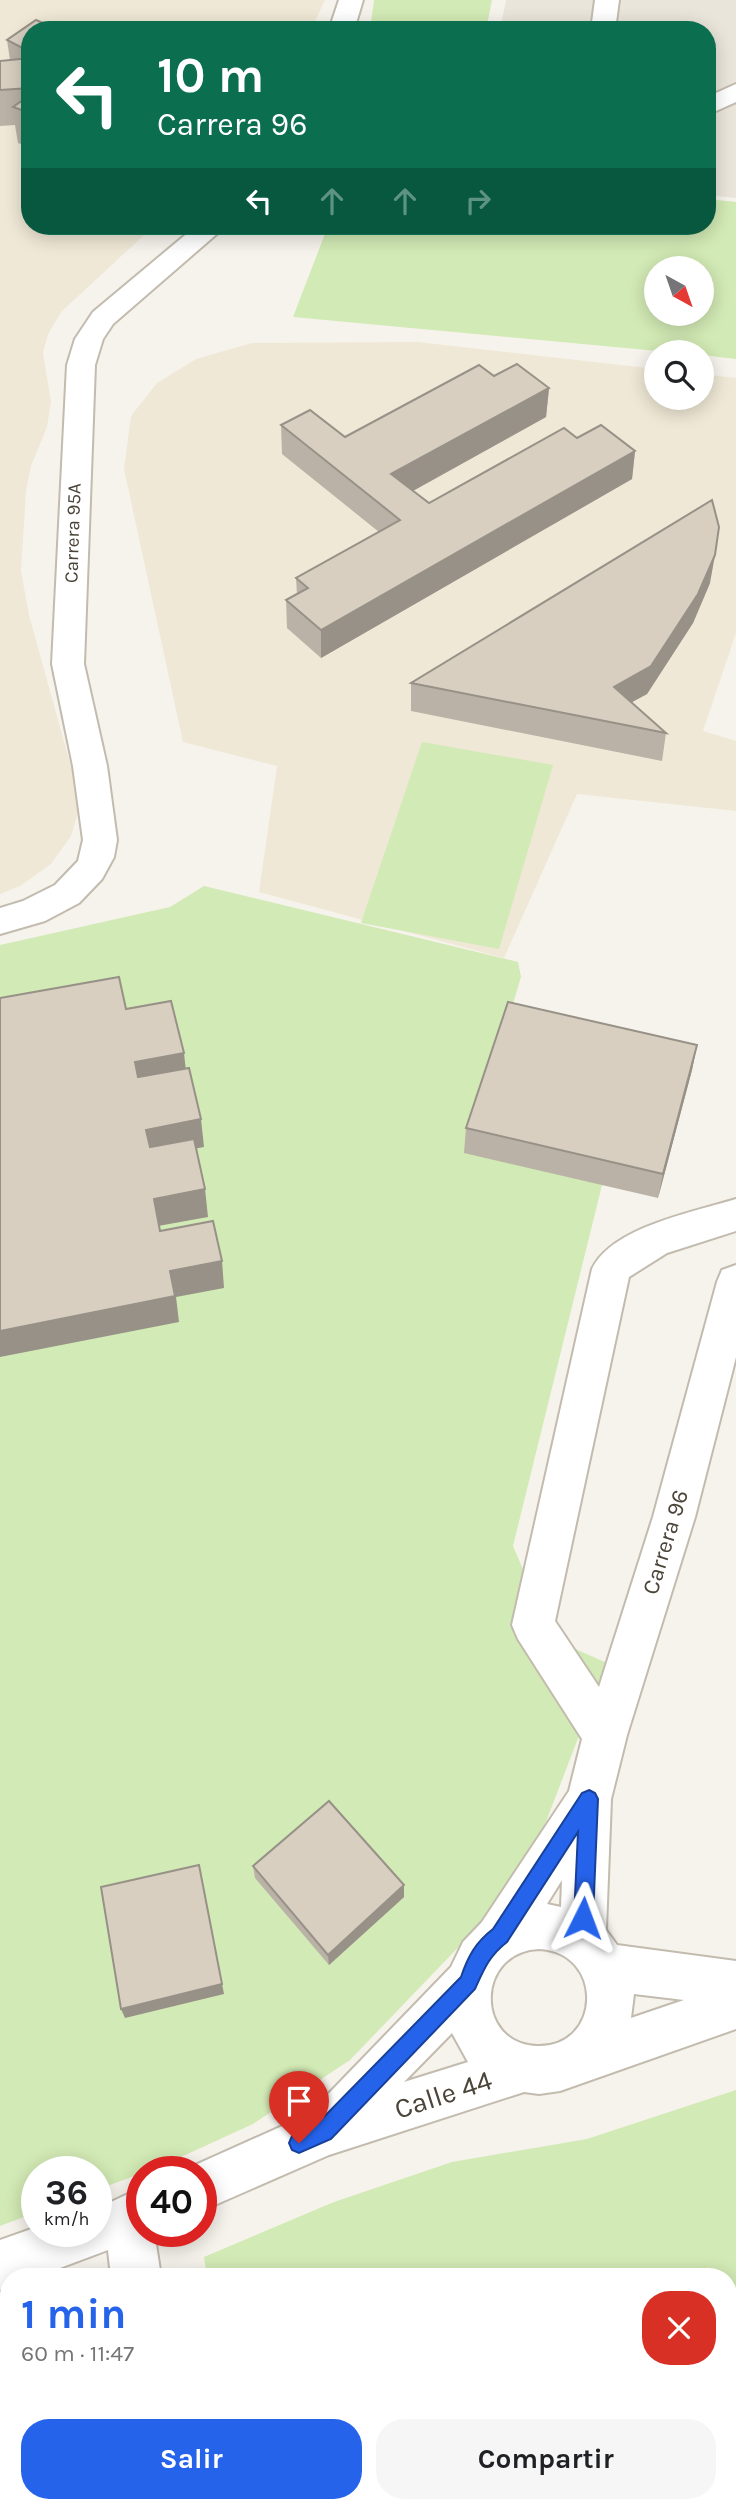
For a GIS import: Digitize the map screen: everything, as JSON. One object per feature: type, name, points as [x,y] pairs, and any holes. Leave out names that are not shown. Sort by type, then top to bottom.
[{"type":"street","points":[[344,21],[351,0]]},
{"type":"street","points":[[604,21],[607,0]]},
{"type":"street","points":[[716,102],[736,92]]},
{"type":"street","name":"Carrera 95A","points":[[0,921],[51,904],[77,886],[97,857],[100,840],[90,765],[68,664],[81,365],[89,340],[103,318],[201,235]]},
{"type":"street","points":[[605,1735],[533,1625],[611,1269],[628,1254],[650,1242],[736,1215]]},
{"type":"street","name":"Carrera 96","points":[[592,1954],[589,1799],[605,1735],[674,1517],[736,1282]]},
{"type":"street","name":"Carrera 96","points":[[500,1935],[589,1799]]},
{"type":"street","points":[[581,2059],[595,2044],[605,2027],[610,2007],[609,1985],[592,1954],[563,1930],[541,1925],[520,1927],[500,1935],[485,1947],[475,1964],[469,1982],[468,2006],[475,2028],[487,2047],[506,2062],[522,2069],[557,2069],[736,2006]]},
{"type":"street","points":[[592,1954],[736,1984]]},
{"type":"street","name":"Calle 44","points":[[324,2132],[469,1982]]},
{"type":"street","name":"Calle 44","points":[[217,2180],[324,2132],[522,2069]]},
{"type":"street","points":[[0,2265],[15,2262],[115,2223],[132,2268]]},
{"type":"shaded area","points":[[0,0],[325,0],[315,21],[21,21],[21,235],[144,235],[62,311],[48,334],[43,353],[51,402],[47,427],[31,466],[26,491],[21,571],[29,615],[78,792],[79,810],[71,836],[51,864],[20,886],[0,894]]},
{"type":"shaded area","points":[[506,0],[736,0],[736,198],[716,196],[716,21],[502,21]]},
{"type":"shaded area","points":[[418,342],[644,368],[644,410],[714,410],[714,375],[736,378],[736,633],[703,731],[736,741],[736,811],[577,794],[504,958],[259,892],[277,766],[183,742],[124,469],[131,416],[157,383],[196,359],[252,343]]},
{"type":"green space","points":[[374,0],[492,0],[488,21],[371,21]]},
{"type":"green space","points":[[716,200],[736,202],[736,359],[714,356],[714,340],[644,340],[644,350],[293,317],[325,235],[716,235]]},
{"type":"green space","points":[[422,742],[553,765],[499,949],[361,923]]},
{"type":"green space","points":[[204,886],[518,962],[521,977],[509,1017],[602,1185],[513,1546],[553,1639],[607,1663],[524,1879],[350,2060],[253,2124],[183,2156],[126,2156],[126,2179],[112,2184],[112,2156],[21,2156],[21,2218],[0,2226],[0,945],[170,907]]},
{"type":"green space","points":[[736,2090],[736,2268],[206,2268],[204,2257],[334,2202],[452,2162],[587,2139]]},
{"type":"building","points":[[21,30],[21,47],[7,40]]},
{"type":"building","points":[[21,59],[21,89],[0,90],[0,61]]},
{"type":"building","points":[[21,101],[21,110],[13,107]]},
{"type":"building","points":[[517,364],[549,388],[391,474],[429,503],[564,428],[577,438],[601,425],[635,451],[321,630],[286,600],[308,588],[296,578],[400,520],[281,425],[310,410],[345,437],[479,365],[494,376]]},
{"type":"building","points":[[712,500],[719,527],[715,555],[698,594],[651,666],[614,687],[666,733],[411,683]]},
{"type":"building","points":[[119,977],[126,1009],[171,1001],[184,1053],[135,1062],[138,1077],[189,1068],[201,1119],[146,1130],[150,1147],[194,1139],[205,1189],[154,1199],[160,1231],[213,1221],[222,1261],[170,1271],[175,1296],[0,1331],[0,998]]},
{"type":"building","points":[[508,1002],[697,1045],[663,1174],[466,1128]]},
{"type":"building","points":[[329,1801],[404,1885],[328,1955],[253,1866]]},
{"type":"building","points":[[199,1865],[222,1984],[121,2009],[101,1887]]},
{"type":"route","points":[[299,2143],[324,2132],[469,1982],[485,1947],[500,1935],[589,1799],[583,1918]]}]
